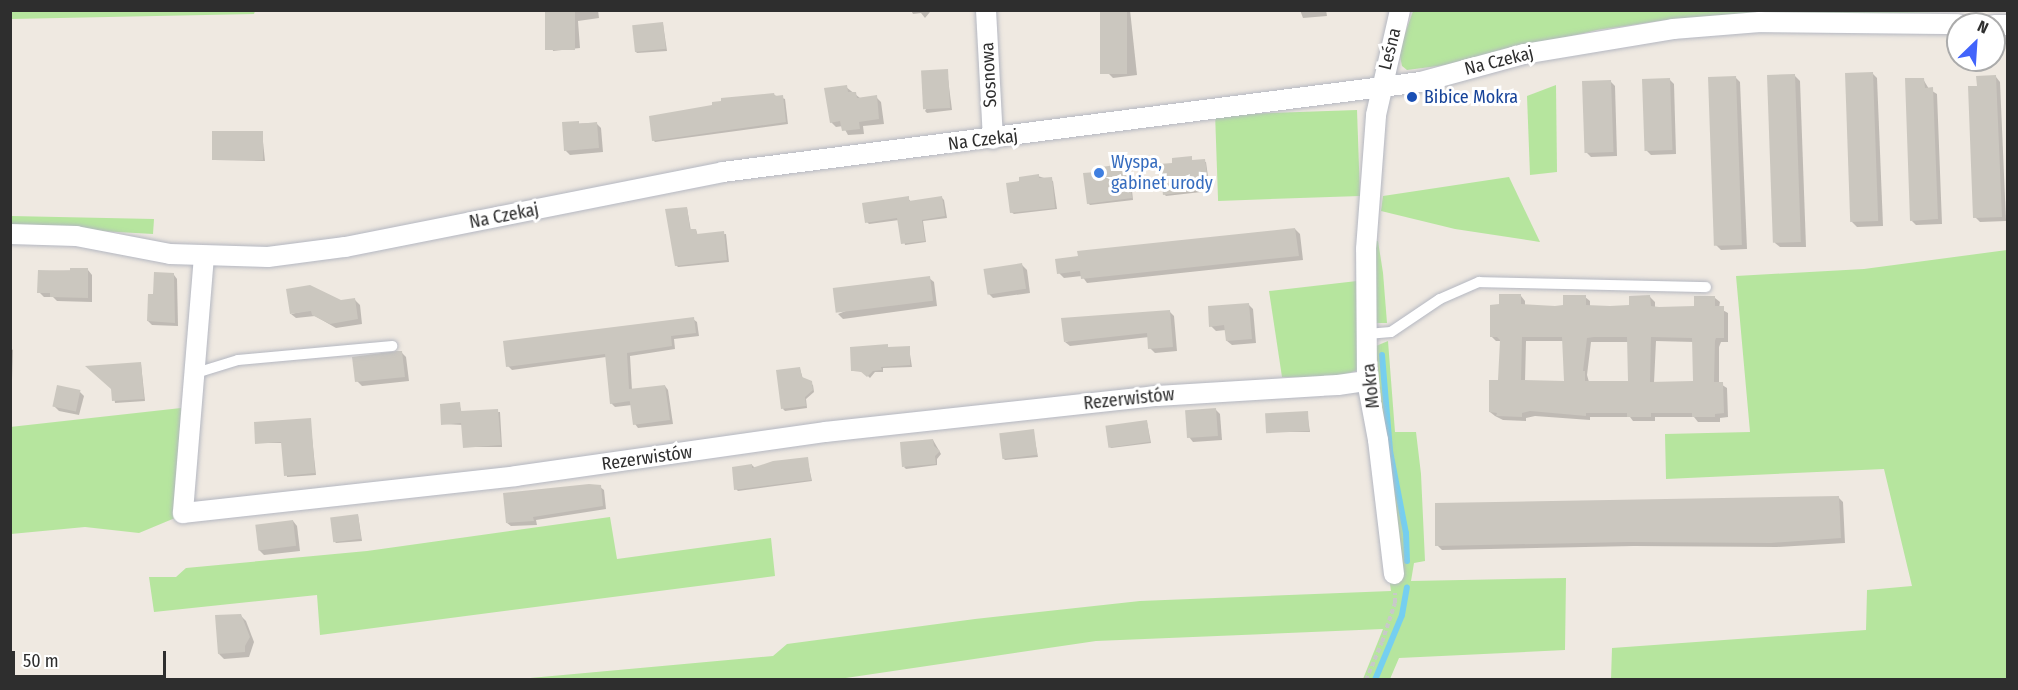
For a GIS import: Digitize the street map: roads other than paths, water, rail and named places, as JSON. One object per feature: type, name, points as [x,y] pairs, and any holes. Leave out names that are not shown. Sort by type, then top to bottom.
[{"type":"street","name":"Sosnowa","points":[[986,10],[993,139]]},
{"type":"street","name":"Leśna","points":[[1381,87],[1400,10]]},
{"type":"street","name":"Na Czekaj","points":[[10,234],[76,236],[170,254],[268,257],[345,248],[723,172],[993,139],[1421,81],[1524,54],[1672,29],[1760,22],[1946,24]]},
{"type":"street","name":"Mokra","points":[[1381,87],[1366,249],[1367,381],[1378,440],[1394,574]]},
{"type":"street","name":"Rezerwistów","points":[[204,256],[183,513],[516,476],[825,432],[1156,396],[1338,385],[1367,381]]},
{"type":"lane","points":[[1367,334],[1391,332],[1440,299],[1479,282],[1706,287]]},
{"type":"lane","points":[[196,373],[238,360],[392,346]]},
{"type":"waterway","points":[[1382,355],[1390,451],[1406,533],[1407,561]]},
{"type":"waterway","points":[[1375,680],[1402,615],[1407,587]]},
{"type":"place","name":"Bibice Mokra","points":[[1412,97]]},
{"type":"place","name":"Wyspa, gabinet urody","points":[[1099,173]]}]
